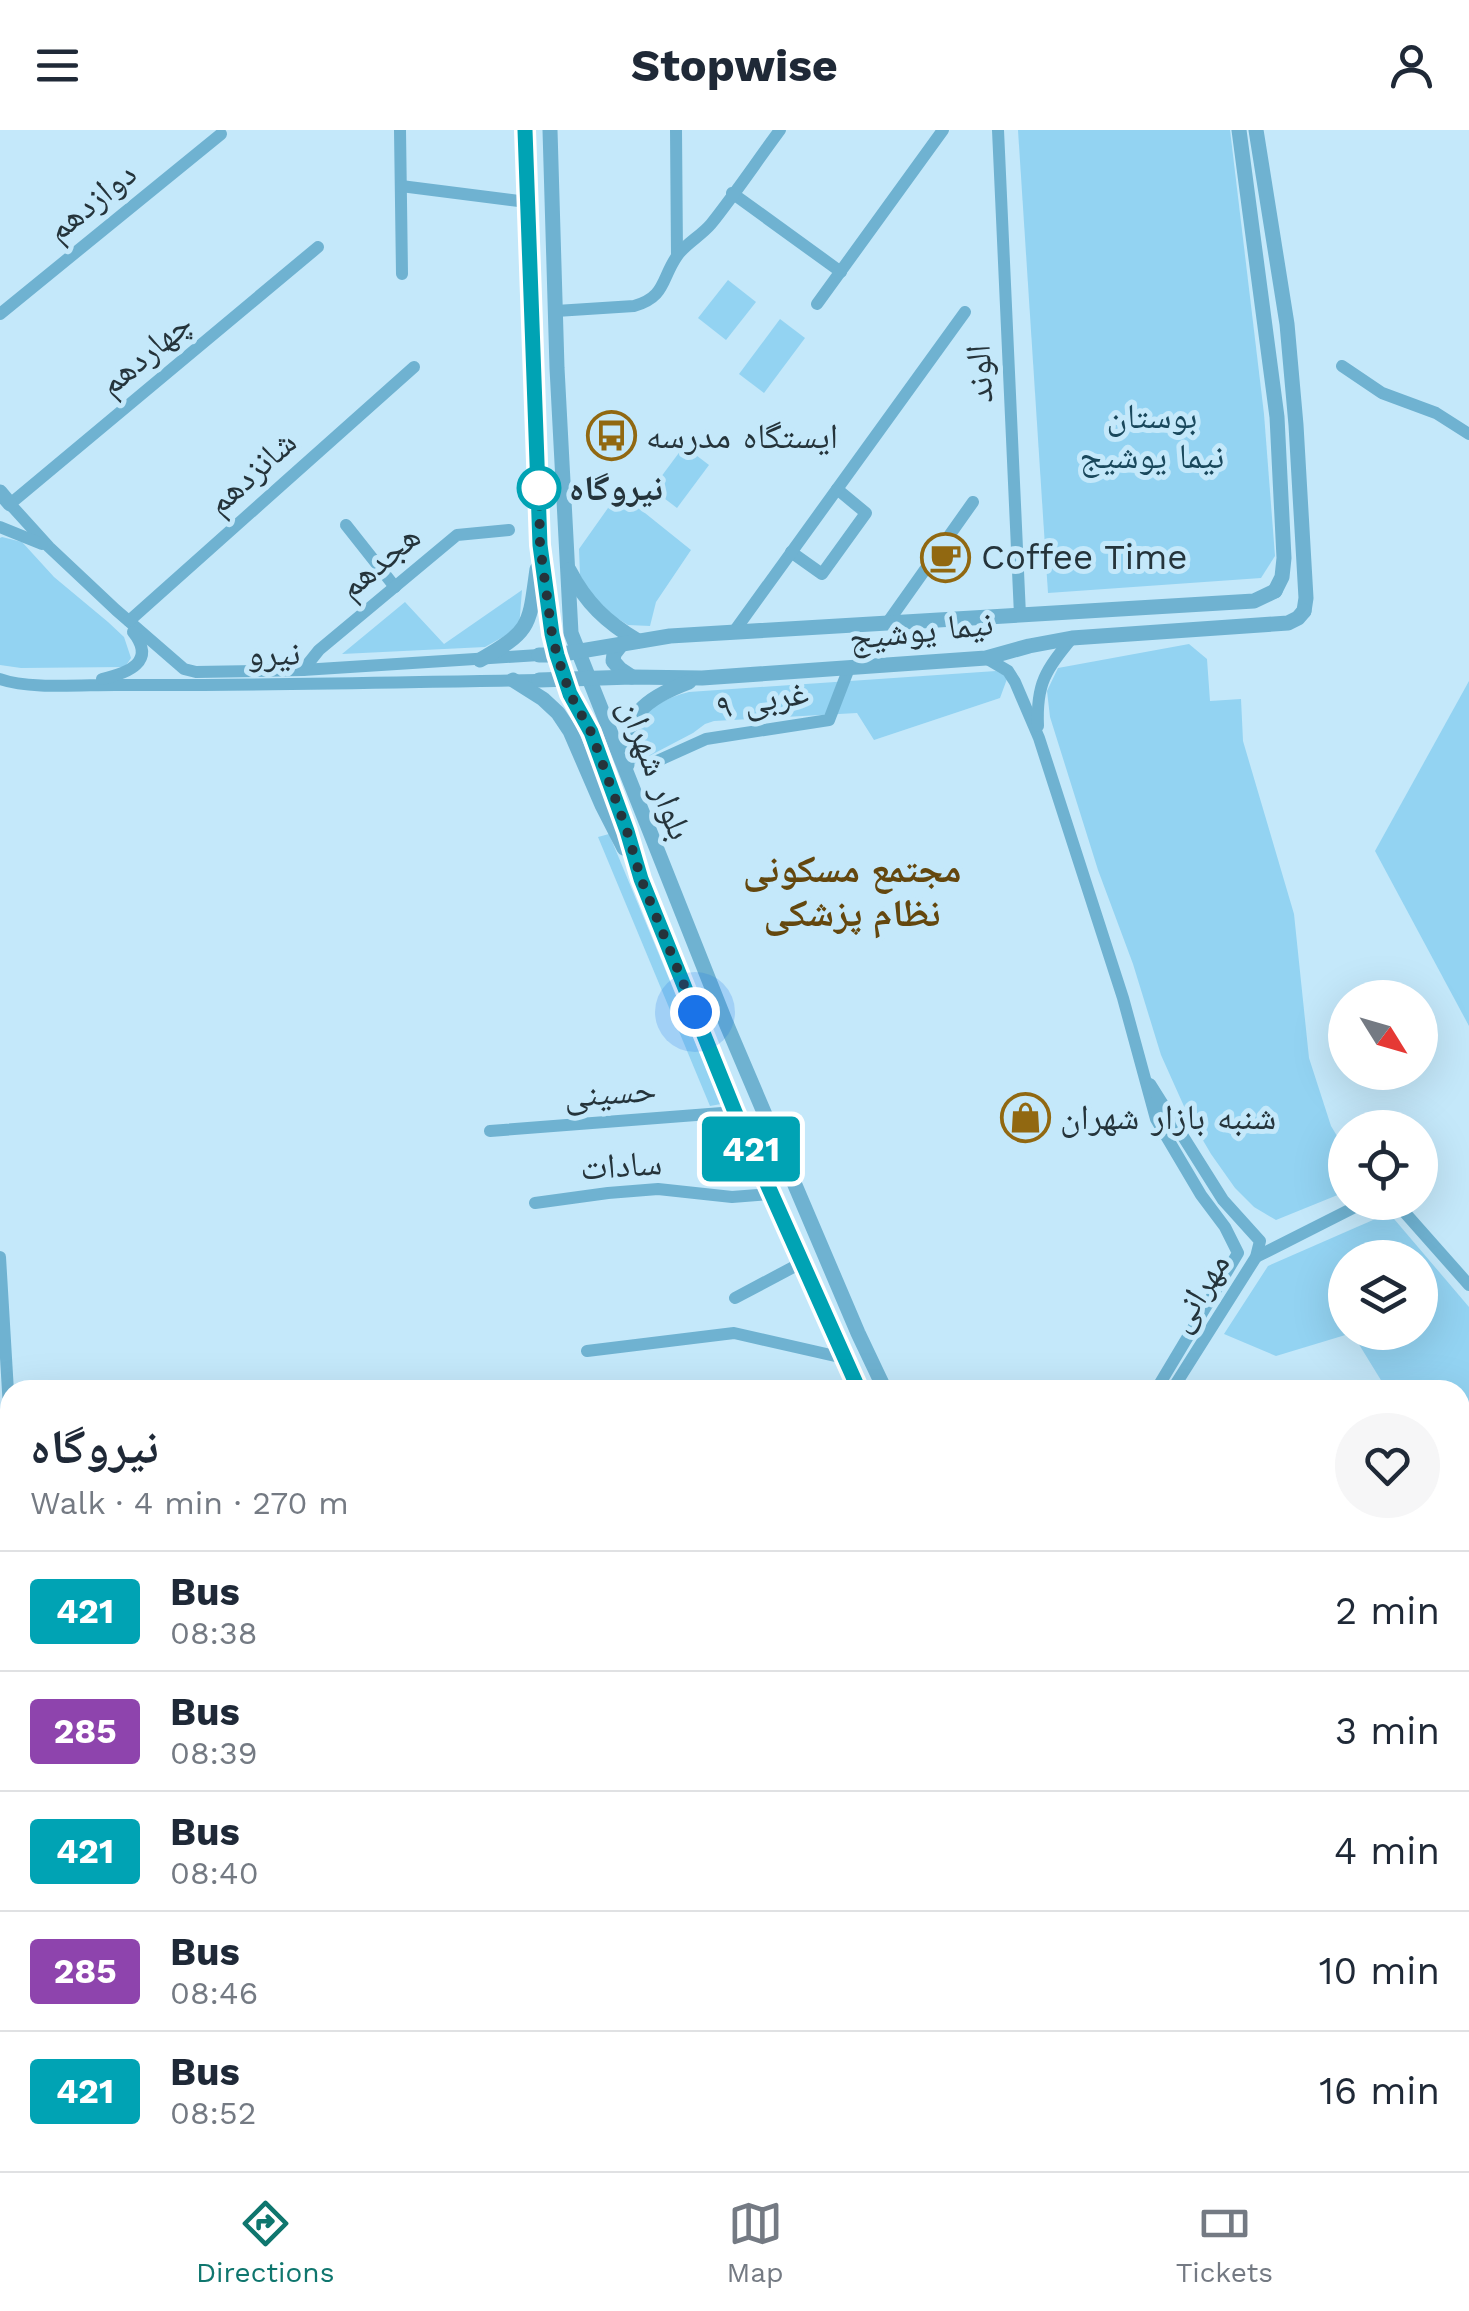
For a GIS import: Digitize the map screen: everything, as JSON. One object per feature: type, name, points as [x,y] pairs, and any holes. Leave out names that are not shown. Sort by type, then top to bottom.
[{"type":"street","points":[[400,130],[402,274]]},
{"type":"street","name":"بلوار شهران","points":[[525,130],[540,545],[557,655],[564,679],[591,732],[641,879],[735,1112],[854,1380]]},
{"type":"street","name":"بلوار شهران","points":[[550,130],[571,633],[740,1058],[880,1380]]},
{"type":"street","points":[[676,130],[678,255]]},
{"type":"street","points":[[556,310],[634,306],[655,296],[678,255],[710,226],[780,130]]},
{"type":"street","points":[[817,304],[943,130]]},
{"type":"street","name":"الوند","points":[[998,130],[1020,614]]},
{"type":"street","points":[[1239,130],[1278,416],[1284,558],[1282,577],[1275,591],[1304,611],[1296,425],[1287,324],[1256,130]]},
{"type":"street","name":"دوازدهم","points":[[0,314],[221,134]]},
{"type":"street","points":[[401,186],[527,202]]},
{"type":"street","points":[[732,193],[841,272]]},
{"type":"street","points":[[677,216],[710,226]]},
{"type":"street","name":"چهاردهم","points":[[5,498],[318,247]]},
{"type":"street","points":[[733,633],[965,312]]},
{"type":"street","points":[[1342,366],[1382,393],[1436,413],[1469,434]]},
{"type":"street","name":"شانزدهم","points":[[129,621],[414,367]]},
{"type":"street","points":[[791,552],[822,574],[866,513],[837,489]]},
{"type":"street","points":[[5,498],[49,547],[129,621]]},
{"type":"street","points":[[888,622],[973,502]]},
{"type":"street","points":[[346,525],[394,587]]},
{"type":"street","points":[[0,528],[49,547]]},
{"type":"street","name":"هجدهم","points":[[303,670],[319,650],[458,535],[509,530]]},
{"type":"street","points":[[480,660],[514,641],[529,619],[540,545]]},
{"type":"street","points":[[566,563],[590,604],[612,625],[638,641]]},
{"type":"street","name":"نیما یوشیج","points":[[538,655],[733,633],[1254,601],[1275,591]]},
{"type":"street","points":[[80,684],[124,674],[137,666],[142,654],[140,640],[116,610]]},
{"type":"street","name":"نیما یوشیج","points":[[539,680],[702,678],[986,658],[1072,638],[1288,623],[1304,611]]},
{"type":"street","name":"نیرو","points":[[129,621],[173,662],[196,672],[303,670],[538,655]]},
{"type":"street","points":[[1039,738],[1040,685],[1072,638]]},
{"type":"street","points":[[620,645],[614,660],[632,676]]},
{"type":"street","points":[[986,658],[1008,671],[1039,738]]},
{"type":"street","name":"۹ غربی","points":[[655,762],[706,739],[828,720],[849,668]]},
{"type":"street","points":[[628,779],[625,748],[634,715],[656,697],[702,678]]},
{"type":"street","points":[[514,680],[543,699],[570,731],[602,805],[641,879]]},
{"type":"street","name":"نیرو","points":[[3,682],[539,680]]},
{"type":"street","name":"مهرانی","points":[[1039,738],[1122,998],[1156,1119],[1238,1254],[1162,1380]]},
{"type":"street","name":"مهرانی","points":[[1146,1078],[1223,1200],[1260,1241],[1256,1258],[1178,1380]]},
{"type":"street","name":"حسینی","points":[[490,1131],[735,1112]]},
{"type":"street","name":"سادات","points":[[535,1203],[658,1189],[732,1197],[771,1194]]},
{"type":"street","points":[[1256,1258],[1331,1220]]},
{"type":"street","points":[[1411,1220],[1469,1285]]},
{"type":"street","points":[[0,1257],[7,1380]]},
{"type":"street","points":[[735,1298],[802,1262]]},
{"type":"street","points":[[587,1351],[734,1333],[844,1358]]},
{"type":"green space","name":"بوستان نیما یوشیج","points":[[1018,130],[1230,130],[1264,414],[1275,556],[1261,578],[1048,593]]},
{"type":"green space","points":[[728,280],[756,302],[726,340],[698,318]]},
{"type":"green space","points":[[780,319],[805,338],[764,393],[739,374]]},
{"type":"green space","points":[[684,446],[709,465],[677,508],[652,489]]},
{"type":"green space","points":[[625,497],[691,550],[656,602],[650,626],[628,625],[599,607],[580,575],[579,549],[608,508],[608,501]]},
{"type":"green space","points":[[2,537],[22,542],[54,577],[124,637],[131,658],[125,667],[0,665]]},
{"type":"green space","points":[[522,590],[519,628],[485,647],[342,654],[405,602],[444,644]]},
{"type":"green space","points":[[1189,644],[1207,659],[1210,701],[1241,699],[1243,741],[1294,914],[1309,1058],[1328,1117],[1328,1199],[1276,1220],[1254,1207],[1235,1188],[1187,1113],[1161,1055],[1050,717],[1047,691],[1058,668]]},
{"type":"green space","points":[[996,671],[1007,679],[1000,698],[874,740],[857,713],[714,721],[634,764],[631,740],[635,724],[656,706],[689,692]]},
{"type":"green space","points":[[1469,681],[1469,1026],[1375,851]]},
{"type":"green space","points":[[609,834],[721,1104],[710,1106],[598,837]]},
{"type":"green space","points":[[1373,1220],[1395,1220],[1412,1240],[1328,1240],[1328,1340],[1276,1356],[1224,1334],[1268,1266]]},
{"type":"green space","points":[[1438,1271],[1469,1307],[1469,1380],[1381,1380],[1362,1350],[1438,1350]]},
{"type":"bus line","name":"421","points":[[525,130],[540,545],[557,655],[570,694],[591,732],[641,879],[735,1112],[855,1380]]},
{"type":"place","name":"ایستگاه مدرسه","points":[[611,436]]},
{"type":"place","name":"نیروگاه","points":[[539,488]]},
{"type":"place","name":"Coffee Time","points":[[946,557]]},
{"type":"place","name":"شنبه بازار شهران","points":[[1025,1117]]},
{"type":"district","name":"مجتمع مسکونی نظام پزشکی","points":[[852,891]]},
{"type":"route","points":[[539,488],[540,545],[557,655],[570,694],[591,732],[641,879],[695,1012]]}]
